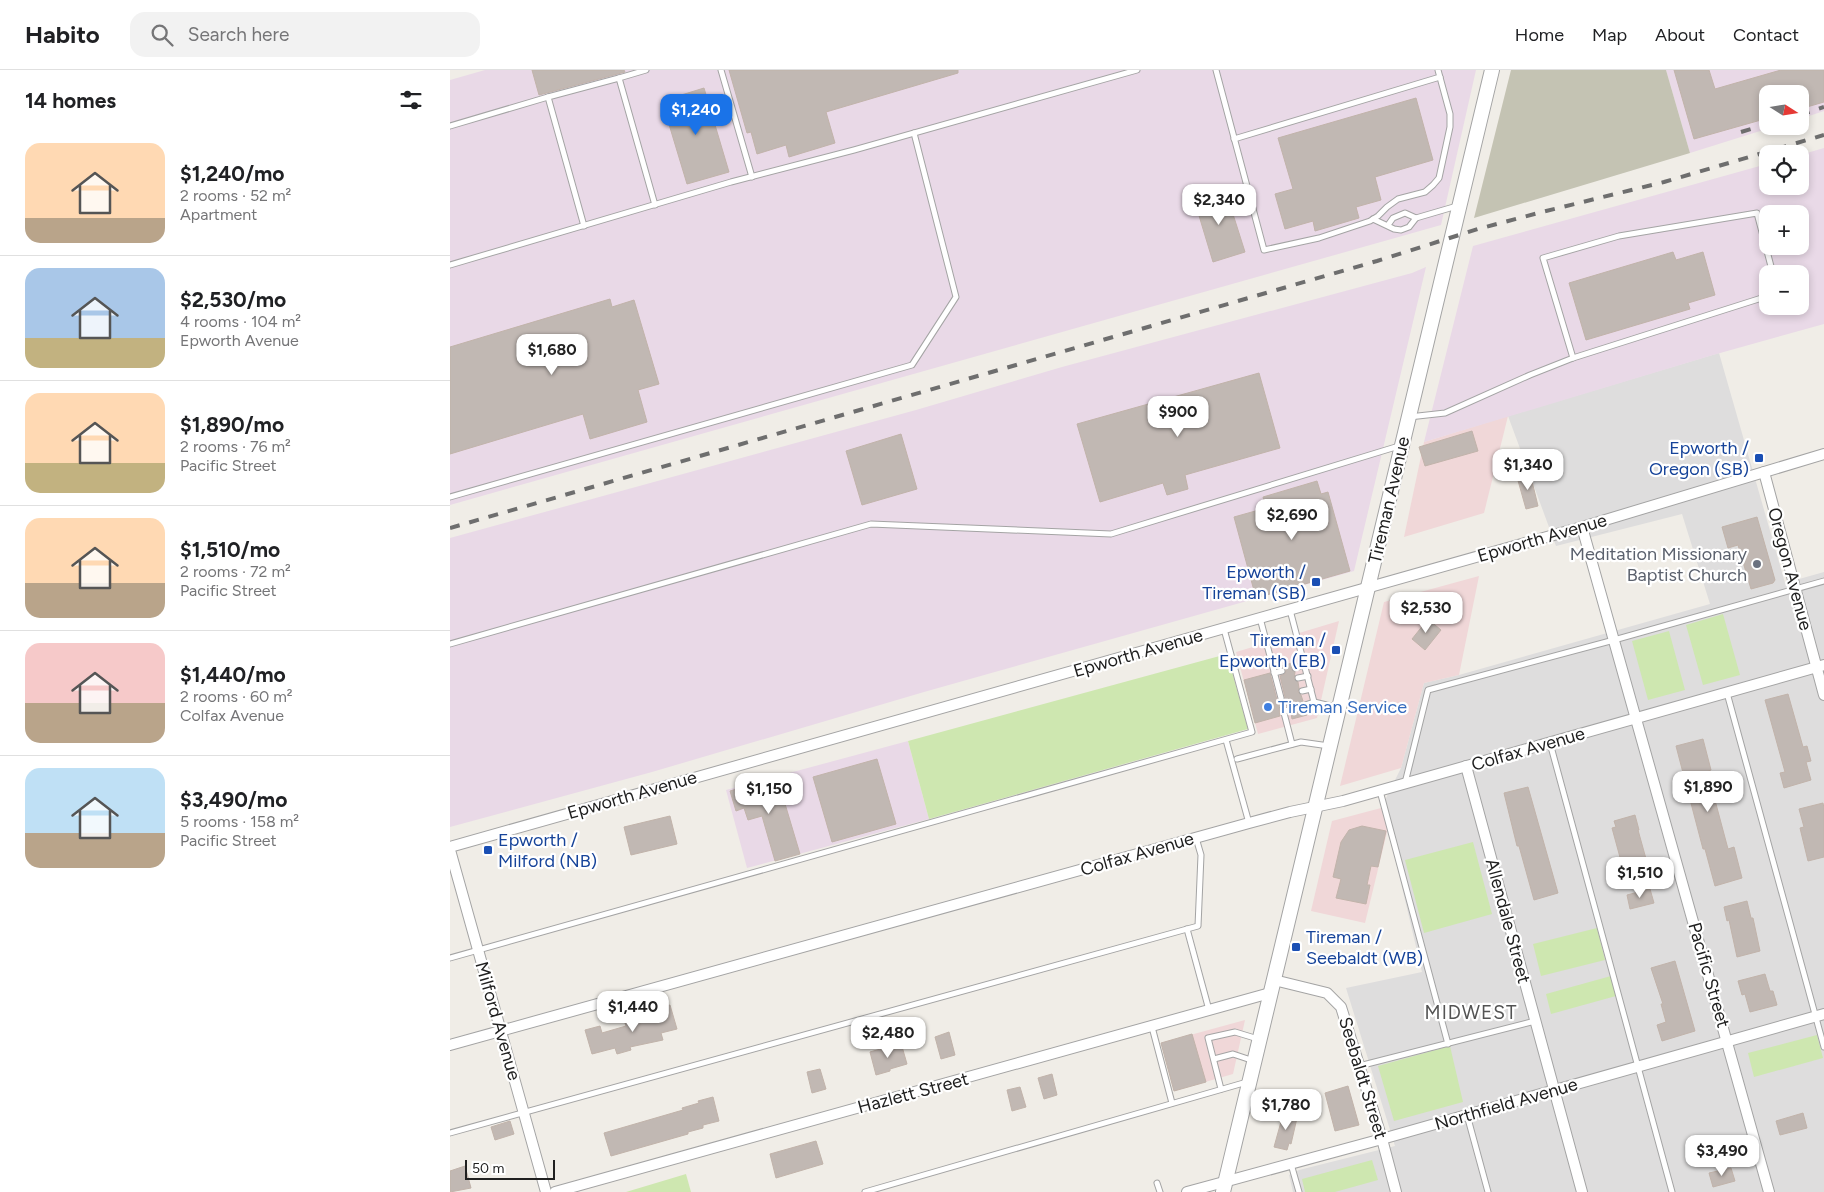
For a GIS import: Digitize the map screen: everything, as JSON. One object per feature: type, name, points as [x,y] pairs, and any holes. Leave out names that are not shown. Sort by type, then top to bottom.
[{"type":"street","name":"Tireman Avenue","points":[[1225,1187],[1492,70]]},
{"type":"street","name":"Epworth Avenue","points":[[450,848],[1582,527],[1824,454]]},
{"type":"street","name":"Oregon Avenue","points":[[1764,472],[1796,589],[1820,666],[1824,695]]},
{"type":"street","name":"Pacific Street","points":[[1582,527],[1769,1192]]},
{"type":"street","name":"Colfax Avenue","points":[[450,1045],[1249,823],[1380,791],[1820,666]]},
{"type":"street","name":"Allendale Street","points":[[1466,766],[1582,1192]]},
{"type":"street","name":"Milford Avenue","points":[[450,848],[546,1192]]},
{"type":"street","name":"Hazlett Street","points":[[555,1192],[1152,1027],[1209,1010],[1272,986]]},
{"type":"street","name":"Seebaldt Street","points":[[1272,986],[1327,992],[1341,1007],[1382,1139],[1396,1192]]},
{"type":"street","name":"Northfield Avenue","points":[[1188,1192],[1225,1187],[1291,1164],[1820,1016]]},
{"type":"lane","points":[[450,126],[646,70]]},
{"type":"lane","points":[[720,70],[752,177]]},
{"type":"lane","points":[[450,265],[752,177],[1137,70]]},
{"type":"lane","points":[[1216,70],[1264,250],[1319,238],[1373,219],[1398,199],[1425,192],[1433,185],[1439,178],[1450,127],[1450,114],[1438,70]]},
{"type":"lane","points":[[1234,139],[1440,77]]},
{"type":"lane","points":[[618,78],[656,205]]},
{"type":"lane","points":[[548,97],[584,226]]},
{"type":"lane","points":[[450,497],[912,364],[956,297],[914,133]]},
{"type":"lane","points":[[1373,219],[1394,229],[1401,230],[1413,224],[1416,218],[1460,205]]},
{"type":"lane","points":[[1388,225],[1393,218],[1406,213],[1416,218]]},
{"type":"lane","points":[[1573,358],[1542,258],[1619,236],[1756,213],[1770,265]]},
{"type":"lane","points":[[1409,417],[1445,413],[1573,358],[1759,299]]},
{"type":"lane","points":[[450,644],[871,524],[1111,534],[1402,445]]},
{"type":"lane","points":[[1405,784],[1428,690],[1824,581]]},
{"type":"lane","points":[[1290,609],[1314,702]]},
{"type":"lane","points":[[1260,618],[1280,697],[1288,695]]},
{"type":"lane","points":[[450,958],[1252,732],[1224,628]]},
{"type":"lane","points":[[1295,668],[1305,665]]},
{"type":"lane","points":[[1274,673],[1282,671]]},
{"type":"lane","points":[[1298,678],[1308,676]]},
{"type":"lane","points":[[1277,684],[1284,682]]},
{"type":"lane","points":[[1302,691],[1311,689]]},
{"type":"lane","points":[[1727,693],[1820,1016],[1824,1047]]},
{"type":"lane","points":[[1305,705],[1314,702],[1339,708]]},
{"type":"lane","points":[[1292,709],[1284,710],[1292,744]]},
{"type":"lane","points":[[1226,740],[1249,823]]},
{"type":"lane","points":[[1237,758],[1302,742],[1330,746]]},
{"type":"lane","points":[[1550,743],[1672,1192]]},
{"type":"lane","points":[[1380,791],[1448,1044]]},
{"type":"lane","points":[[450,1133],[1198,926],[1201,855],[1196,838]]},
{"type":"lane","points":[[1187,929],[1209,1010]]},
{"type":"lane","points":[[1359,1066],[1535,1020]]},
{"type":"lane","points":[[1152,1027],[1172,1103]]},
{"type":"lane","points":[[1221,1089],[1208,1038],[1235,1032],[1260,1039]]},
{"type":"lane","points":[[1214,1059],[1233,1054],[1254,1061]]},
{"type":"lane","points":[[865,1192],[1250,1081]]},
{"type":"lane","points":[[1467,1115],[1488,1192]]},
{"type":"lane","points":[[1291,1164],[1299,1192]]},
{"type":"lane","points":[[1157,1183],[1160,1192]]},
{"type":"shaded area","points":[[485,70],[1476,70],[1441,225],[450,505],[450,80]]},
{"type":"shaded area","points":[[1511,70],[1666,70],[1690,153],[1474,218]]},
{"type":"shaded area","points":[[1666,70],[1824,70],[1824,111],[1809,116],[1809,85],[1759,85],[1759,131],[1690,153]]},
{"type":"shaded area","points":[[1824,148],[1824,324],[1713,355],[1424,442],[1473,246],[1759,166],[1759,195],[1809,195],[1809,152]]},
{"type":"shaded area","points":[[1426,267],[1354,571],[924,692],[652,772],[450,827],[450,538],[916,410],[1062,367],[1412,273]]},
{"type":"shaded area","points":[[1719,353],[1785,583],[1824,572],[1824,1192],[1293,1192],[1289,1175],[1299,1170],[1395,1146],[1346,988],[1422,972],[1388,828],[1381,808],[1401,768],[1424,683],[1459,675],[1710,604],[1682,514],[1556,546],[1508,416]]},
{"type":"shaded area","points":[[1508,416],[1484,513],[1404,537],[1424,442]]},
{"type":"shaded area","points":[[1479,576],[1459,675],[1424,683],[1401,768],[1340,786],[1384,602]]},
{"type":"shaded area","points":[[1339,621],[1317,718],[1258,734],[1236,652]]},
{"type":"shaded area","points":[[908,741],[929,819],[747,868],[726,790]]},
{"type":"shaded area","points":[[1381,808],[1388,828],[1365,923],[1311,911],[1332,821]]},
{"type":"shaded area","points":[[1245,1020],[1233,1074],[1174,1091],[1161,1043]]},
{"type":"green space","points":[[1723,614],[1740,675],[1703,685],[1686,625]]},
{"type":"green space","points":[[1669,631],[1685,690],[1648,700],[1632,641]]},
{"type":"green space","points":[[1227,654],[1248,729],[929,819],[908,741]]},
{"type":"green space","points":[[1473,842],[1492,914],[1424,933],[1405,860]]},
{"type":"green space","points":[[1597,928],[1605,960],[1541,976],[1533,944]]},
{"type":"green space","points":[[1611,976],[1616,996],[1551,1014],[1546,994]]},
{"type":"green space","points":[[1817,1035],[1823,1058],[1754,1077],[1748,1053]]},
{"type":"green space","points":[[1450,1046],[1463,1102],[1394,1121],[1378,1066]]},
{"type":"green space","points":[[1372,1160],[1378,1180],[1335,1192],[1305,1192],[1302,1179]]},
{"type":"green space","points":[[686,1174],[691,1192],[626,1192]]},
{"type":"building","points":[[532,70],[624,70],[625,72],[539,95]]},
{"type":"building","points":[[729,70],[958,70],[958,73],[826,112],[835,143],[789,157],[786,145],[757,154],[751,132],[747,133]]},
{"type":"building","points":[[1674,70],[1709,70],[1715,89],[1781,70],[1824,70],[1824,102],[1809,106],[1809,85],[1759,85],[1759,121],[1694,139]]},
{"type":"building","points":[[704,88],[729,172],[687,184],[662,101]]},
{"type":"building","points":[[1416,98],[1433,160],[1375,177],[1381,200],[1356,207],[1359,218],[1315,231],[1313,221],[1285,229],[1275,194],[1293,189],[1278,138]]},
{"type":"building","points":[[1225,189],[1245,252],[1213,262],[1194,199]]},
{"type":"building","points":[[1673,252],[1676,260],[1703,252],[1715,295],[1688,303],[1690,309],[1586,340],[1569,283]]},
{"type":"building","points":[[610,299],[612,307],[634,300],[659,384],[638,390],[647,422],[590,439],[583,414],[450,454],[450,347]]},
{"type":"building","points":[[1259,373],[1280,448],[1185,475],[1188,489],[1167,495],[1163,483],[1100,502],[1077,424]]},
{"type":"building","points":[[1472,431],[1478,451],[1425,466],[1419,447]]},
{"type":"building","points":[[901,434],[917,489],[862,505],[846,451]]},
{"type":"building","points":[[1530,473],[1538,506],[1526,509],[1517,477]]},
{"type":"building","points":[[1317,481],[1321,494],[1328,492],[1350,571],[1256,598],[1234,517],[1266,508],[1263,497]]},
{"type":"building","name":"Meditation Missionary Baptist Church","points":[[1757,517],[1775,580],[1773,583],[1751,589],[1738,545],[1728,548],[1722,527]]},
{"type":"building","points":[[1428,619],[1441,630],[1425,650],[1412,639]]},
{"type":"building","points":[[1292,663],[1291,669],[1295,672],[1294,679],[1298,682],[1298,692],[1303,701],[1301,706],[1305,709],[1307,715],[1292,719],[1291,714],[1295,712],[1295,706],[1282,705],[1279,708],[1280,716],[1255,723],[1244,680],[1270,673],[1277,700],[1283,702],[1285,697],[1280,676],[1285,674],[1286,670],[1284,667],[1278,667]]},
{"type":"building","points":[[1788,694],[1803,747],[1807,746],[1811,761],[1806,762],[1811,780],[1784,788],[1780,773],[1785,772],[1765,700]]},
{"type":"building","points":[[1703,739],[1711,770],[1708,771],[1712,789],[1728,849],[1734,847],[1742,878],[1715,886],[1705,849],[1703,849],[1676,746]]},
{"type":"building","points":[[877,759],[896,824],[832,842],[813,777]]},
{"type":"building","points":[[777,777],[800,854],[775,861],[762,816],[748,820],[744,808],[736,811],[730,791]]},
{"type":"building","points":[[1528,787],[1558,893],[1534,900],[1519,846],[1517,846],[1504,793]]},
{"type":"building","points":[[1823,803],[1824,857],[1808,861],[1800,828],[1804,827],[1799,809]]},
{"type":"building","points":[[1635,815],[1648,866],[1624,872],[1612,828],[1616,827],[1614,821]]},
{"type":"building","points":[[670,816],[677,844],[631,855],[624,827]]},
{"type":"building","points":[[1362,826],[1386,831],[1378,867],[1371,866],[1366,904],[1336,898],[1341,879],[1333,877],[1341,842],[1349,830]]},
{"type":"building","points":[[1650,889],[1654,903],[1630,909],[1627,895]]},
{"type":"building","points":[[1747,901],[1751,918],[1753,918],[1760,951],[1737,957],[1729,920],[1727,921],[1724,907]]},
{"type":"building","points":[[1675,961],[1695,1031],[1662,1041],[1657,1025],[1666,1022],[1661,1004],[1663,1004],[1651,968]]},
{"type":"building","points":[[1765,974],[1777,1005],[1750,1012],[1745,994],[1742,995],[1738,981]]},
{"type":"building","points":[[670,1005],[677,1029],[661,1033],[663,1040],[630,1047],[631,1050],[617,1054],[615,1048],[592,1054],[585,1030],[600,1026],[602,1033],[626,1026],[625,1023],[657,1014],[656,1009]]},
{"type":"building","points":[[949,1032],[955,1055],[941,1059],[935,1037]]},
{"type":"building","points":[[1192,1034],[1206,1082],[1174,1091],[1161,1043]]},
{"type":"building","points":[[901,1043],[907,1064],[876,1075],[870,1052]]},
{"type":"building","points":[[820,1069],[826,1089],[812,1093],[807,1072]]},
{"type":"building","points":[[1052,1074],[1057,1095],[1044,1099],[1038,1078]]},
{"type":"building","points":[[1348,1086],[1359,1125],[1335,1131],[1325,1093]]},
{"type":"building","points":[[1020,1087],[1026,1107],[1012,1111],[1007,1090]]},
{"type":"building","points":[[713,1097],[719,1121],[703,1125],[703,1128],[688,1132],[688,1134],[611,1156],[604,1133],[683,1110],[682,1108],[699,1103],[698,1101]]},
{"type":"building","points":[[1284,1111],[1296,1114],[1297,1118],[1291,1144],[1289,1143],[1287,1150],[1274,1147]]},
{"type":"building","points":[[1803,1113],[1807,1128],[1780,1135],[1776,1121]]},
{"type":"building","points":[[510,1121],[514,1134],[495,1140],[491,1127]]},
{"type":"building","points":[[816,1141],[823,1164],[776,1178],[770,1154]]},
{"type":"building","points":[[465,1166],[471,1188],[450,1192],[450,1171]]},
{"type":"building","points":[[1731,1168],[1735,1181],[1713,1187],[1709,1173]]},
{"type":"railway","points":[[1809,112],[1824,107]]},
{"type":"railway","points":[[1741,132],[1759,127]]},
{"type":"railway","points":[[450,528],[1377,261],[1478,229],[1664,182],[1824,135]]},
{"type":"place","name":"Epworth / Oregon (SB)","points":[[1759,458]]},
{"type":"place","name":"Meditation Missionary Baptist Church","points":[[1757,564]]},
{"type":"place","name":"Epworth / Tireman (SB)","points":[[1316,582]]},
{"type":"place","name":"Tireman / Epworth (EB)","points":[[1336,650]]},
{"type":"place","name":"Tireman Service","points":[[1268,707]]},
{"type":"place","name":"Epworth / Milford (NB)","points":[[488,850]]},
{"type":"place","name":"Tireman / Seebaldt (WB)","points":[[1296,947]]},
{"type":"district","name":"MIDWEST","points":[[1471,1012]]}]
